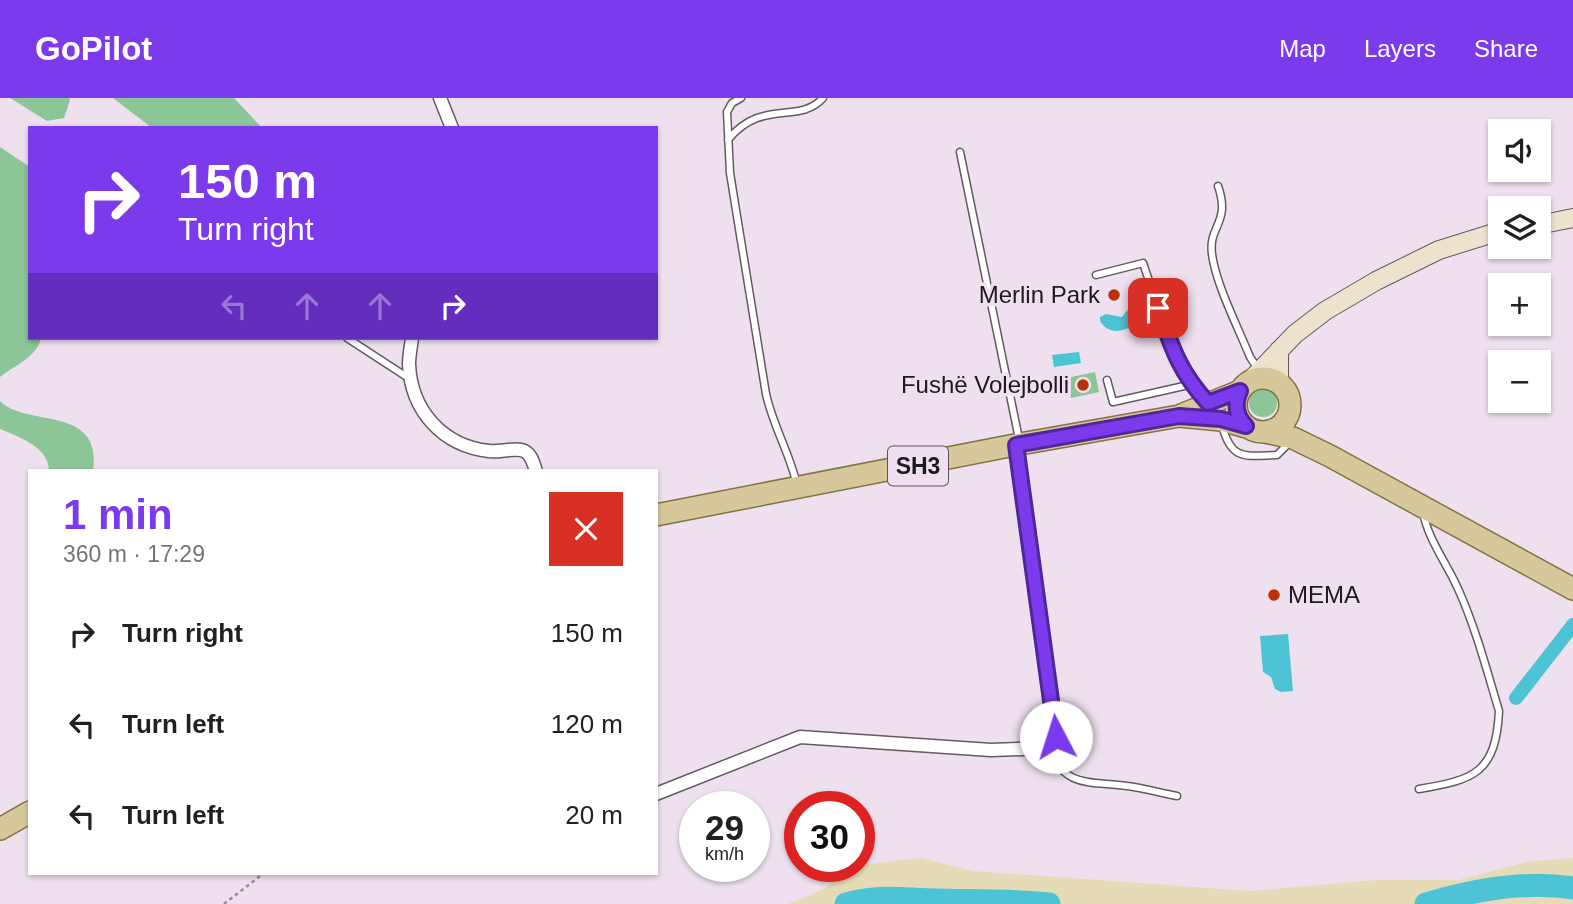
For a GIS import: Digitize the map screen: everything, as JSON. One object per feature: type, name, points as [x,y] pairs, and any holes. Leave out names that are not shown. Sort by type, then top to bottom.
[{"type":"main road","points":[[1551,222],[1573,218]]},
{"type":"main road","points":[[1279,350],[1279,384],[1288,397],[1287,416],[1276,428],[1256,429],[1236,410],[1236,402],[1248,382],[1279,350],[1295,334],[1376,281],[1456,244],[1488,235]]},
{"type":"main road","name":"SH3","points":[[1215,411],[1248,382],[1260,379],[1279,384]]},
{"type":"main road","name":"SH3","points":[[658,516],[1018,445],[1215,411],[1256,429],[1293,438],[1330,456],[1573,589]]},
{"type":"main road","name":"SH3","points":[[1287,416],[1330,456]]},
{"type":"main road","points":[[0,829],[28,813]]},
{"type":"street","points":[[440,98],[451,126]]},
{"type":"street","points":[[412,340],[409,363],[411,380],[432,424],[447,438],[467,446],[491,452],[523,450],[528,453],[535,469]]},
{"type":"street","points":[[658,793],[800,737],[991,750],[1048,748],[1056,737],[1055,723],[1018,445]]},
{"type":"lane","points":[[741,98],[732,103],[727,112],[734,204],[765,394],[774,424],[794,471],[797,487]]},
{"type":"lane","points":[[728,140],[738,127],[756,116],[813,107],[823,98]]},
{"type":"lane","points":[[960,152],[1018,445]]},
{"type":"lane","points":[[1218,186],[1222,196],[1223,216],[1213,235],[1212,256],[1245,345],[1248,382]]},
{"type":"lane","points":[[1096,275],[1143,263],[1174,355],[1215,411],[1229,446],[1242,455],[1277,455],[1289,446],[1293,438]]},
{"type":"lane","points":[[350,340],[411,380]]},
{"type":"lane","points":[[1107,380],[1113,402],[1193,384]]},
{"type":"lane","points":[[1419,789],[1460,782],[1474,775],[1487,761],[1498,727],[1499,711],[1461,594],[1429,535],[1422,506]]},
{"type":"lane","points":[[1048,748],[1054,762],[1079,781],[1097,785],[1127,786],[1177,796]]},
{"type":"path","points":[[224,904],[261,875]]},
{"type":"green space","points":[[10,98],[70,100],[64,118],[47,121]]},
{"type":"green space","points":[[113,98],[234,98],[260,126],[149,126]]},
{"type":"green space","points":[[0,147],[28,166],[28,340],[40,340],[30,356],[0,377]]},
{"type":"green space","name":"Fushë Volejbolli","points":[[1095,372],[1099,392],[1071,398],[1067,378]]},
{"type":"green space","points":[[1263,389],[1273,393],[1277,403],[1273,413],[1263,417],[1253,413],[1249,403],[1253,393]]},
{"type":"green space","points":[[0,401],[12,409],[75,427],[86,436],[93,450],[93,469],[49,469],[39,449],[0,429]]},
{"type":"sand","points":[[921,858],[973,871],[1250,891],[1376,880],[1459,880],[1526,862],[1573,858],[1573,904],[788,904],[824,889],[833,882],[875,882],[875,863]]},
{"type":"water","points":[[1130,307],[1138,314],[1128,328],[1112,330],[1100,321],[1100,317],[1106,314],[1122,317]]},
{"type":"water","points":[[1079,352],[1081,363],[1054,367],[1052,355]]},
{"type":"water","points":[[1288,634],[1293,691],[1281,692],[1275,689],[1271,677],[1263,672],[1260,636]]},
{"type":"waterway","points":[[1516,698],[1573,625]]},
{"type":"waterway","points":[[1426,904],[1462,894],[1517,886],[1573,888]]},
{"type":"waterway","points":[[846,904],[892,898],[1049,904]]},
{"type":"place","name":"Merlin Park","points":[[1114,295]]},
{"type":"place","name":"Fushë Volejbolli","points":[[1083,385]]},
{"type":"place","name":"MEMA","points":[[1274,595]]},
{"type":"route","points":[[1056,737],[1016,445],[1179,416],[1221,419],[1246,426],[1236,410],[1240,391],[1208,403],[1202,397],[1174,355],[1158,308]]}]
